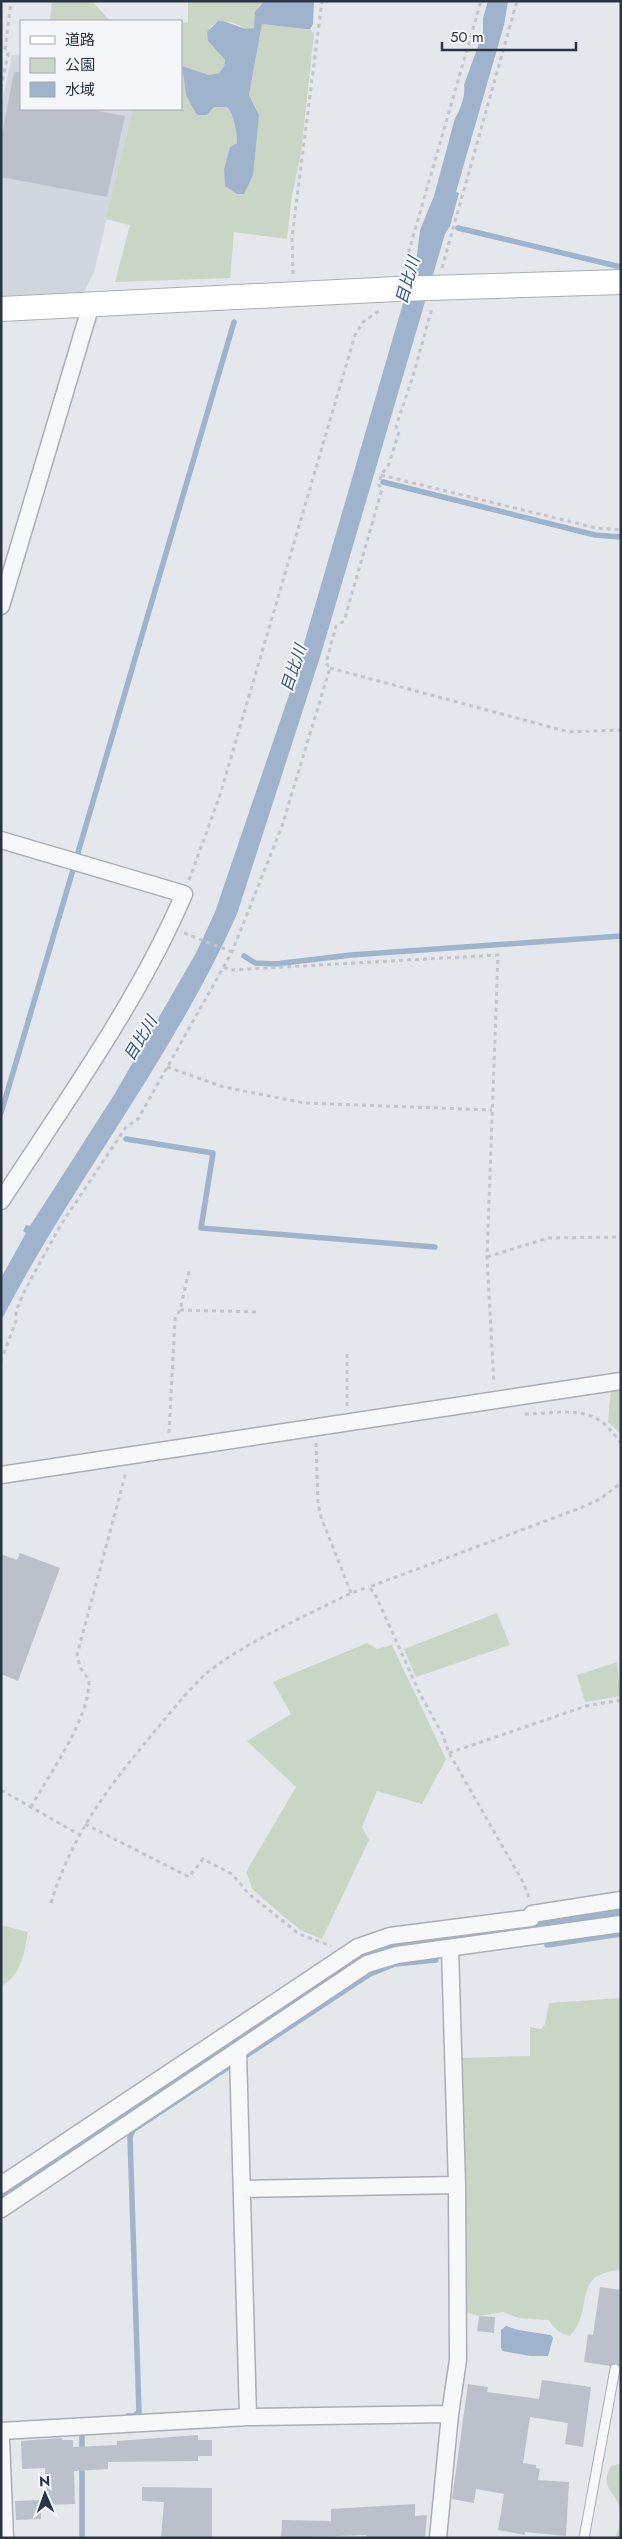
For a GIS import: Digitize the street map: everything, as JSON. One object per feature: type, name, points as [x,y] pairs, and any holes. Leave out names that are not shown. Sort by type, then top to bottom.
[{"type":"street","points":[[1,309],[397,289],[621,282]]},
{"type":"street","points":[[1,606],[90,305]]},
{"type":"street","points":[[1,840],[184,894],[170,926],[106,1039],[1,1201]]},
{"type":"street","points":[[1,1475],[621,1381]]},
{"type":"street","points":[[1,2185],[351,1951],[390,1936],[621,1900]]},
{"type":"street","points":[[532,1913],[533,1936]]},
{"type":"street","points":[[2,2207],[368,1964],[397,1954],[621,1924]]},
{"type":"street","points":[[438,2538],[450,2414],[458,2360],[457,2185],[450,1948]]},
{"type":"street","points":[[238,2052],[248,2417]]},
{"type":"street","points":[[242,2190],[457,2185]]},
{"type":"street","points":[[1,2432],[248,2417],[450,2414]]},
{"type":"street","points":[[1,2439],[5,2538]]},
{"type":"lane","points":[[584,2538],[615,2369]]},
{"type":"path","points":[[1,88],[8,54],[5,50],[11,1]]},
{"type":"path","points":[[294,294],[292,238],[322,1]]},
{"type":"path","points":[[184,894],[220,795],[355,335],[363,322],[387,305],[401,280],[481,1]]},
{"type":"path","points":[[517,1],[434,288],[413,376],[396,426],[399,432],[389,464],[381,475],[379,485],[382,489],[344,621],[336,626],[326,663],[330,668],[569,732],[621,730]]},
{"type":"path","points":[[381,475],[596,528],[621,530]]},
{"type":"path","points":[[1,1361],[16,1321],[16,1311],[24,1290],[60,1226],[126,1127],[138,1119],[232,952],[282,826],[330,668]]},
{"type":"path","points":[[198,940],[232,952]]},
{"type":"path","points":[[224,967],[230,970],[498,956],[487,1257],[495,1399],[512,1410],[526,1414],[576,1412],[589,1415],[603,1422],[621,1443]]},
{"type":"path","points":[[168,1067],[224,1087],[304,1103],[492,1110]]},
{"type":"path","points":[[487,1257],[548,1238],[621,1236]]},
{"type":"path","points":[[169,1449],[175,1319],[180,1310],[189,1271]]},
{"type":"path","points":[[180,1310],[258,1312]]},
{"type":"path","points":[[346,1422],[347,1350]]},
{"type":"path","points":[[315,1427],[318,1504],[351,1593]]},
{"type":"path","points":[[31,1807],[79,1722],[87,1702],[89,1680],[80,1667],[77,1655],[131,1455]]},
{"type":"path","points":[[51,1903],[78,1834],[111,1784],[179,1702],[218,1664],[351,1593],[369,1588],[583,1507],[600,1499],[621,1483]]},
{"type":"path","points":[[369,1588],[375,1594],[449,1753],[524,1882],[532,1913]]},
{"type":"path","points":[[449,1753],[586,1706],[621,1700]]},
{"type":"path","points":[[1,1790],[78,1834]]},
{"type":"path","points":[[85,1824],[189,1877],[203,1860],[232,1874],[249,1894],[299,1934],[351,1951]]},
{"type":"shaded area","points":[[12,55],[20,56],[20,110],[133,110],[94,272],[84,292],[1,296],[1,107]]},
{"type":"green space","points":[[52,1],[92,1],[109,20],[50,20]]},
{"type":"green space","points":[[188,1],[264,1],[258,7],[254,28],[249,30],[229,22],[219,22],[210,27],[208,41],[225,60],[224,66],[219,73],[209,75],[182,66],[182,23],[188,22]]},
{"type":"green space","points":[[262,24],[310,29],[314,34],[301,153],[292,195],[287,239],[234,232],[230,278],[115,282],[130,225],[106,219],[133,110],[182,110],[182,66],[186,95],[207,115],[214,107],[227,107],[233,119],[237,143],[230,147],[224,169],[225,186],[256,108],[249,95]]},
{"type":"green space","points":[[621,1388],[621,1434],[608,1422],[611,1389]]},
{"type":"green space","points":[[497,1613],[510,1645],[416,1677],[404,1649]]},
{"type":"green space","points":[[367,1643],[377,1649],[392,1645],[446,1759],[422,1804],[377,1791],[362,1827],[369,1840],[322,1939],[300,1930],[253,1890],[246,1872],[296,1787],[247,1741],[291,1714],[273,1682]]},
{"type":"green space","points":[[617,1662],[621,1696],[585,1702],[577,1675]]},
{"type":"green space","points":[[1,1925],[28,1932],[18,1970],[14,1976],[1,1986]]},
{"type":"green space","points":[[621,1998],[621,2270],[605,2273],[595,2278],[589,2285],[578,2325],[570,2336],[558,2331],[549,2320],[518,2318],[503,2312],[479,2316],[465,2312],[458,2058],[530,2056],[530,2027],[541,2029],[545,2024],[549,2003]]},
{"type":"green space","points":[[621,2464],[621,2538],[615,2538],[620,2522],[620,2510],[606,2479],[611,2466]]},
{"type":"water","points":[[264,1],[314,1],[313,24],[310,29],[306,29],[262,24],[249,95],[259,115],[253,175],[244,194],[237,194],[225,186],[224,169],[230,147],[237,143],[232,114],[227,107],[214,107],[207,115],[197,115],[186,95],[182,66],[209,75],[219,73],[224,66],[225,60],[208,41],[207,32],[218,21],[250,29],[254,28],[255,12]]},
{"type":"water","points":[[488,1],[508,1],[504,25],[456,192],[459,193],[450,226],[445,234],[321,654],[237,914],[183,1019],[59,1219],[1,1321],[1,1278],[26,1233],[23,1231],[26,1225],[30,1226],[114,1095],[196,953],[215,912],[289,695],[417,255],[420,230],[434,196],[455,118],[462,102],[464,85],[483,32],[483,18]]},
{"type":"water","points":[[506,2326],[518,2330],[551,2335],[553,2338],[548,2356],[530,2356],[503,2351],[501,2348],[501,2330]]},
{"type":"building","points":[[14,72],[20,72],[20,110],[92,110],[125,116],[107,197],[1,177],[1,140]]},
{"type":"building","points":[[20,1553],[60,1568],[18,1681],[1,1674],[1,1554],[17,1560]]},
{"type":"building","points":[[600,2287],[621,2290],[621,2367],[616,2363],[610,2366],[584,2362],[588,2334],[593,2335]]},
{"type":"building","points":[[479,2316],[495,2317],[494,2333],[477,2331]]},
{"type":"building","points":[[542,2380],[591,2387],[583,2447],[565,2444],[568,2423],[530,2417],[523,2463],[536,2465],[536,2468],[540,2469],[538,2480],[569,2482],[566,2536],[525,2532],[525,2535],[498,2530],[504,2494],[476,2489],[474,2503],[452,2499],[468,2384],[488,2387],[487,2392],[539,2399]]},
{"type":"building","points":[[198,2435],[198,2440],[212,2440],[212,2456],[198,2456],[198,2461],[108,2462],[108,2469],[74,2471],[75,2504],[47,2505],[45,2468],[22,2469],[21,2441],[62,2438],[62,2440],[73,2440],[73,2447],[117,2445],[117,2441]]},
{"type":"building","points":[[142,2487],[212,2488],[212,2538],[161,2538],[164,2502],[142,2501]]},
{"type":"building","points":[[41,2500],[41,2519],[16,2520],[15,2501]]},
{"type":"building","points":[[415,2504],[415,2516],[427,2515],[425,2538],[367,2538],[366,2535],[281,2538],[282,2520],[331,2521],[331,2509]]},
{"type":"waterway","points":[[458,228],[621,267]]},
{"type":"waterway","points":[[77,856],[234,322]]},
{"type":"waterway","points":[[383,482],[595,535],[621,537]]},
{"type":"waterway","points":[[1,1113],[73,870]]},
{"type":"waterway","points":[[244,956],[255,963],[275,964],[351,955],[621,936]]},
{"type":"waterway","points":[[126,1139],[213,1153],[201,1228],[435,1247]]},
{"type":"waterway","points":[[537,1925],[621,1912]]},
{"type":"waterway","points":[[2,2195],[364,1954],[394,1945],[524,1927]]},
{"type":"waterway","points":[[547,1945],[621,1934]]},
{"type":"waterway","points":[[247,2055],[370,1974],[395,1964],[436,1960]]},
{"type":"waterway","points":[[128,2416],[134,2416],[139,2412],[130,2137],[133,2130],[227,2068]]},
{"type":"waterway","points":[[82,2433],[82,2454]]},
{"type":"waterway","points":[[82,2463],[82,2538]]},
{"type":"water label","name":"目比川","points":[[407,280]]},
{"type":"water label","name":"目比川","points":[[293,668]]},
{"type":"water label","name":"目比川","points":[[140,1038]]}]
